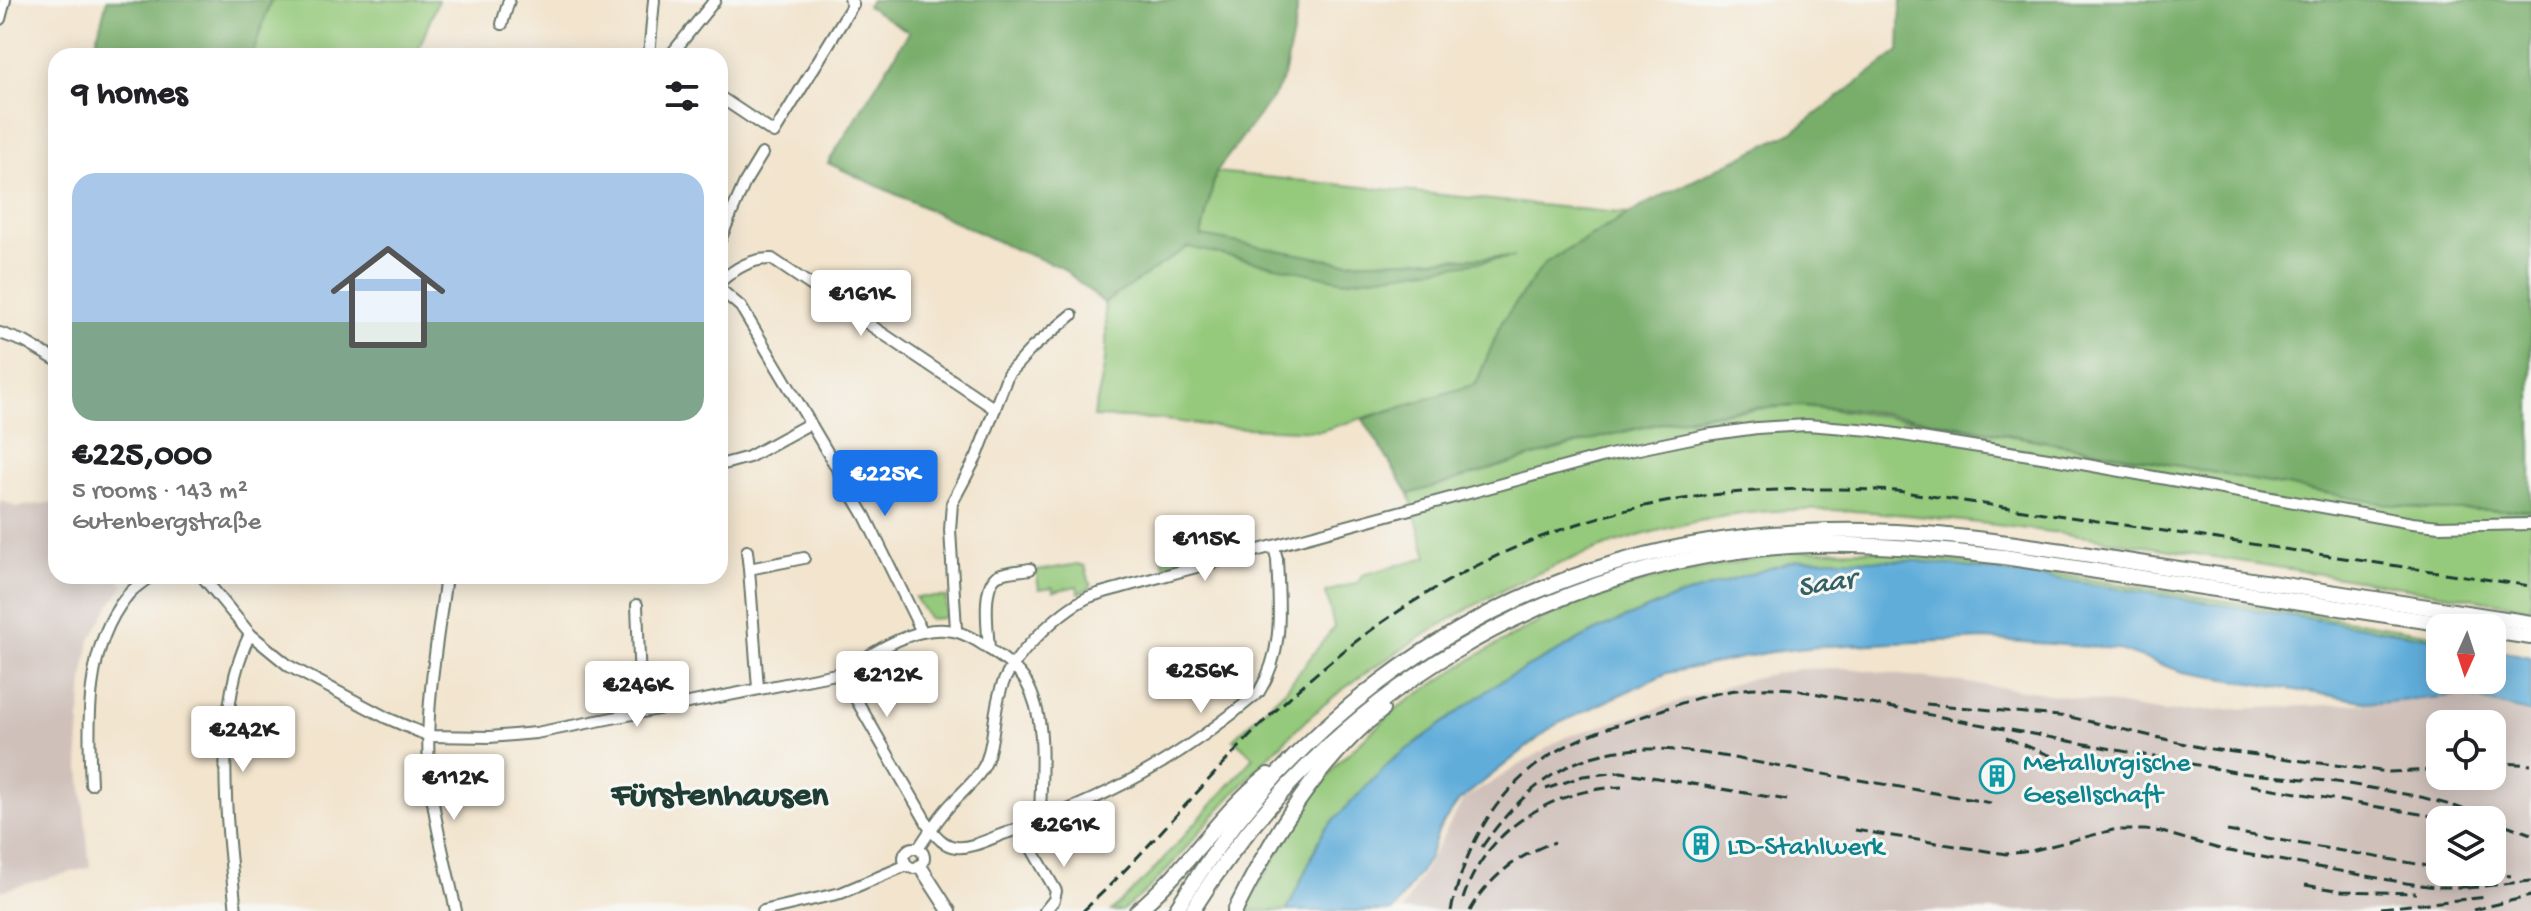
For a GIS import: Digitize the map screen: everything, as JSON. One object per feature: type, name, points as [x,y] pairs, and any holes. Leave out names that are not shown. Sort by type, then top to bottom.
[{"type":"highway","points":[[1137,911],[1164,888],[1255,785],[1403,666],[1502,608],[1557,583],[1671,558],[1752,536],[1808,532],[1932,535],[2071,552],[2531,623]]},
{"type":"highway","points":[[1192,911],[1246,833],[1308,765],[1374,704],[1434,663],[1507,622],[1562,596],[1671,558],[1809,545],[1928,549],[2017,559],[2426,621]]},
{"type":"highway","points":[[2506,633],[2531,637]]},
{"type":"highway","points":[[1235,911],[1257,865],[1311,784],[1350,740],[1379,712],[1413,687],[1434,663]]},
{"type":"highway","points":[[1175,911],[1236,823],[1312,740]]},
{"type":"main road","points":[[914,865],[949,911]]},
{"type":"street","points":[[0,19],[5,0]]},
{"type":"street","points":[[502,24],[509,0]]},
{"type":"street","points":[[650,48],[654,0]]},
{"type":"street","points":[[676,48],[715,0]]},
{"type":"street","points":[[728,102],[774,133],[853,4],[850,0]]},
{"type":"street","points":[[728,221],[745,182],[762,154]]},
{"type":"street","points":[[728,276],[762,258],[772,259],[995,409]]},
{"type":"street","points":[[728,296],[741,307],[865,516],[922,632]]},
{"type":"street","points":[[956,629],[949,514],[952,503],[977,456],[1008,374],[1072,315]]},
{"type":"street","points":[[0,333],[48,355]]},
{"type":"street","points":[[728,462],[757,453],[809,424]]},
{"type":"street","points":[[918,849],[987,759],[1002,684],[1013,667],[1061,614],[1090,597],[1605,456],[1719,433],[1807,425],[1871,430],[2412,523],[2439,526],[2531,524]]},
{"type":"street","points":[[841,673],[931,830],[940,840],[956,847],[1040,821],[1140,778],[1259,692],[1267,678],[1280,636],[1274,547]]},
{"type":"street","points":[[747,551],[758,688]]},
{"type":"street","points":[[749,569],[804,558]]},
{"type":"street","points":[[989,649],[987,596],[990,584],[1002,574],[1030,569]]},
{"type":"street","points":[[91,784],[90,713],[96,668],[110,622],[128,594],[141,584]]},
{"type":"street","points":[[209,584],[250,634],[289,666],[387,718],[429,736],[490,737],[536,733],[841,673],[906,638],[922,632],[956,629],[1013,667],[1025,681],[1034,701],[1041,736],[1040,821]]},
{"type":"street","points":[[445,584],[429,736],[429,766],[436,821],[456,911]]},
{"type":"street","points":[[637,605],[641,711]]},
{"type":"street","points":[[236,911],[229,850],[226,750],[234,681],[250,634]]},
{"type":"street","points":[[1020,828],[1056,891],[1054,900],[1045,911]]},
{"type":"street","points":[[763,911],[841,893],[914,865],[924,858],[918,849]]},
{"type":"street","points":[[914,865],[905,859],[906,853],[918,849]]},
{"type":"shaded area","points":[[0,500],[16,507],[48,503],[48,584],[124,586],[90,640],[83,679],[78,750],[90,867],[0,891]]},
{"type":"shaded area","points":[[1848,668],[2031,691],[2164,712],[2376,703],[2462,695],[2531,715],[2531,911],[1402,911],[1463,800],[1565,737],[1753,678],[1797,669]]},
{"type":"green space","points":[[107,0],[271,0],[255,48],[94,48]]},
{"type":"green space","points":[[271,0],[438,0],[419,48],[255,48]]},
{"type":"green space","points":[[871,0],[1297,0],[1284,77],[1272,98],[1216,172],[1201,236],[1341,262],[1515,257],[1344,281],[1188,247],[1104,303],[1061,267],[1014,249],[828,163],[909,32],[867,6]]},
{"type":"green space","points":[[1901,0],[2531,0],[2531,510],[2406,507],[1977,429],[1866,411],[1810,406],[1755,408],[1667,422],[1537,455],[1409,494],[1363,419],[1476,384],[1502,322],[1545,263],[1650,202],[1794,131],[1899,51]]},
{"type":"green space","points":[[1216,172],[1628,214],[1545,263],[1502,322],[1476,384],[1320,431],[1093,417],[1105,360],[1104,303],[1188,247],[1344,280],[1503,257],[1341,262],[1201,236]]},
{"type":"green space","points":[[1801,406],[1953,426],[2406,507],[2531,510],[2531,608],[2000,525],[1836,510],[1778,511],[1720,517],[1621,541],[1531,576],[1403,648],[1319,709],[1280,745],[1146,891],[1121,911],[1111,911],[1150,874],[1254,757],[1233,739],[1286,689],[1334,627],[1326,592],[1359,582],[1362,575],[1427,557],[1409,494],[1554,450],[1651,426],[1701,416]]},
{"type":"green space","points":[[1192,539],[1197,559],[1165,567],[1160,547]]},
{"type":"green space","points":[[1869,550],[2049,573],[2426,633],[2426,637],[2050,578],[1917,561],[1796,560],[1668,600],[1600,629],[1499,682],[1324,830],[1287,911],[1244,911],[1303,810],[1337,764],[1397,708],[1478,655],[1583,598],[1654,579],[1793,551]]},
{"type":"green space","points":[[1078,564],[1085,566],[1091,587],[1079,593],[1077,586],[1054,591],[1053,587],[1039,589],[1036,571]]},
{"type":"green space","points":[[915,597],[946,597],[946,615],[929,619]]},
{"type":"water","name":"Saar","points":[[1796,560],[1917,561],[2050,578],[2426,637],[2426,694],[2506,694],[2506,652],[2531,657],[2531,713],[2462,695],[2376,703],[2183,672],[2117,649],[1985,639],[1827,646],[1771,652],[1667,673],[1555,725],[1459,801],[1439,829],[1428,860],[1393,911],[1287,911],[1324,830],[1391,761],[1499,682],[1600,629],[1668,600]]},
{"type":"railway","points":[[1083,911],[1263,723],[1360,638],[1438,587],[1521,545],[1643,506],[1751,491],[1897,491],[2531,586]]},
{"type":"railway","points":[[1451,911],[1467,859],[1491,813],[1507,793],[1546,758],[1589,735],[1668,708],[1719,693],[1754,688],[1792,689],[2240,773],[2337,782],[2421,797],[2531,834]]},
{"type":"railway","points":[[1926,704],[2070,717],[2203,748],[2389,772],[2426,771]]},
{"type":"railway","points":[[2006,738],[2078,763]]},
{"type":"railway","points":[[1482,847],[1515,806],[1556,773],[1588,758],[1638,749],[1716,755],[1991,803]]},
{"type":"railway","points":[[2506,763],[2531,765]]},
{"type":"railway","points":[[1546,789],[1583,776],[1621,772],[1787,800]]},
{"type":"railway","points":[[2250,785],[2426,815]]},
{"type":"railway","points":[[1463,899],[1473,874],[1487,853],[1524,818],[1570,796],[1622,787]]},
{"type":"railway","points":[[1855,830],[2006,854],[2031,851],[2113,830],[2145,830],[2223,850],[2406,883],[2435,887],[2479,887]]},
{"type":"railway","points":[[2227,831],[2426,866]]},
{"type":"railway","points":[[1470,911],[1495,878],[1517,860],[1555,842]]},
{"type":"railway","points":[[2506,876],[2511,876]]},
{"type":"railway","points":[[2467,888],[2531,881]]},
{"type":"railway","points":[[2305,885],[2342,891],[2416,893]]},
{"type":"railway","points":[[2473,910],[2531,896]]},
{"type":"railway","points":[[2381,908],[2487,897]]},
{"type":"place","name":"Metallurgische Gesellschaft","points":[[1997,776]]},
{"type":"place","name":"LD-Stahlwerk","points":[[1701,844]]},
{"type":"district","name":"Fürstenhausen","points":[[720,791]]}]
